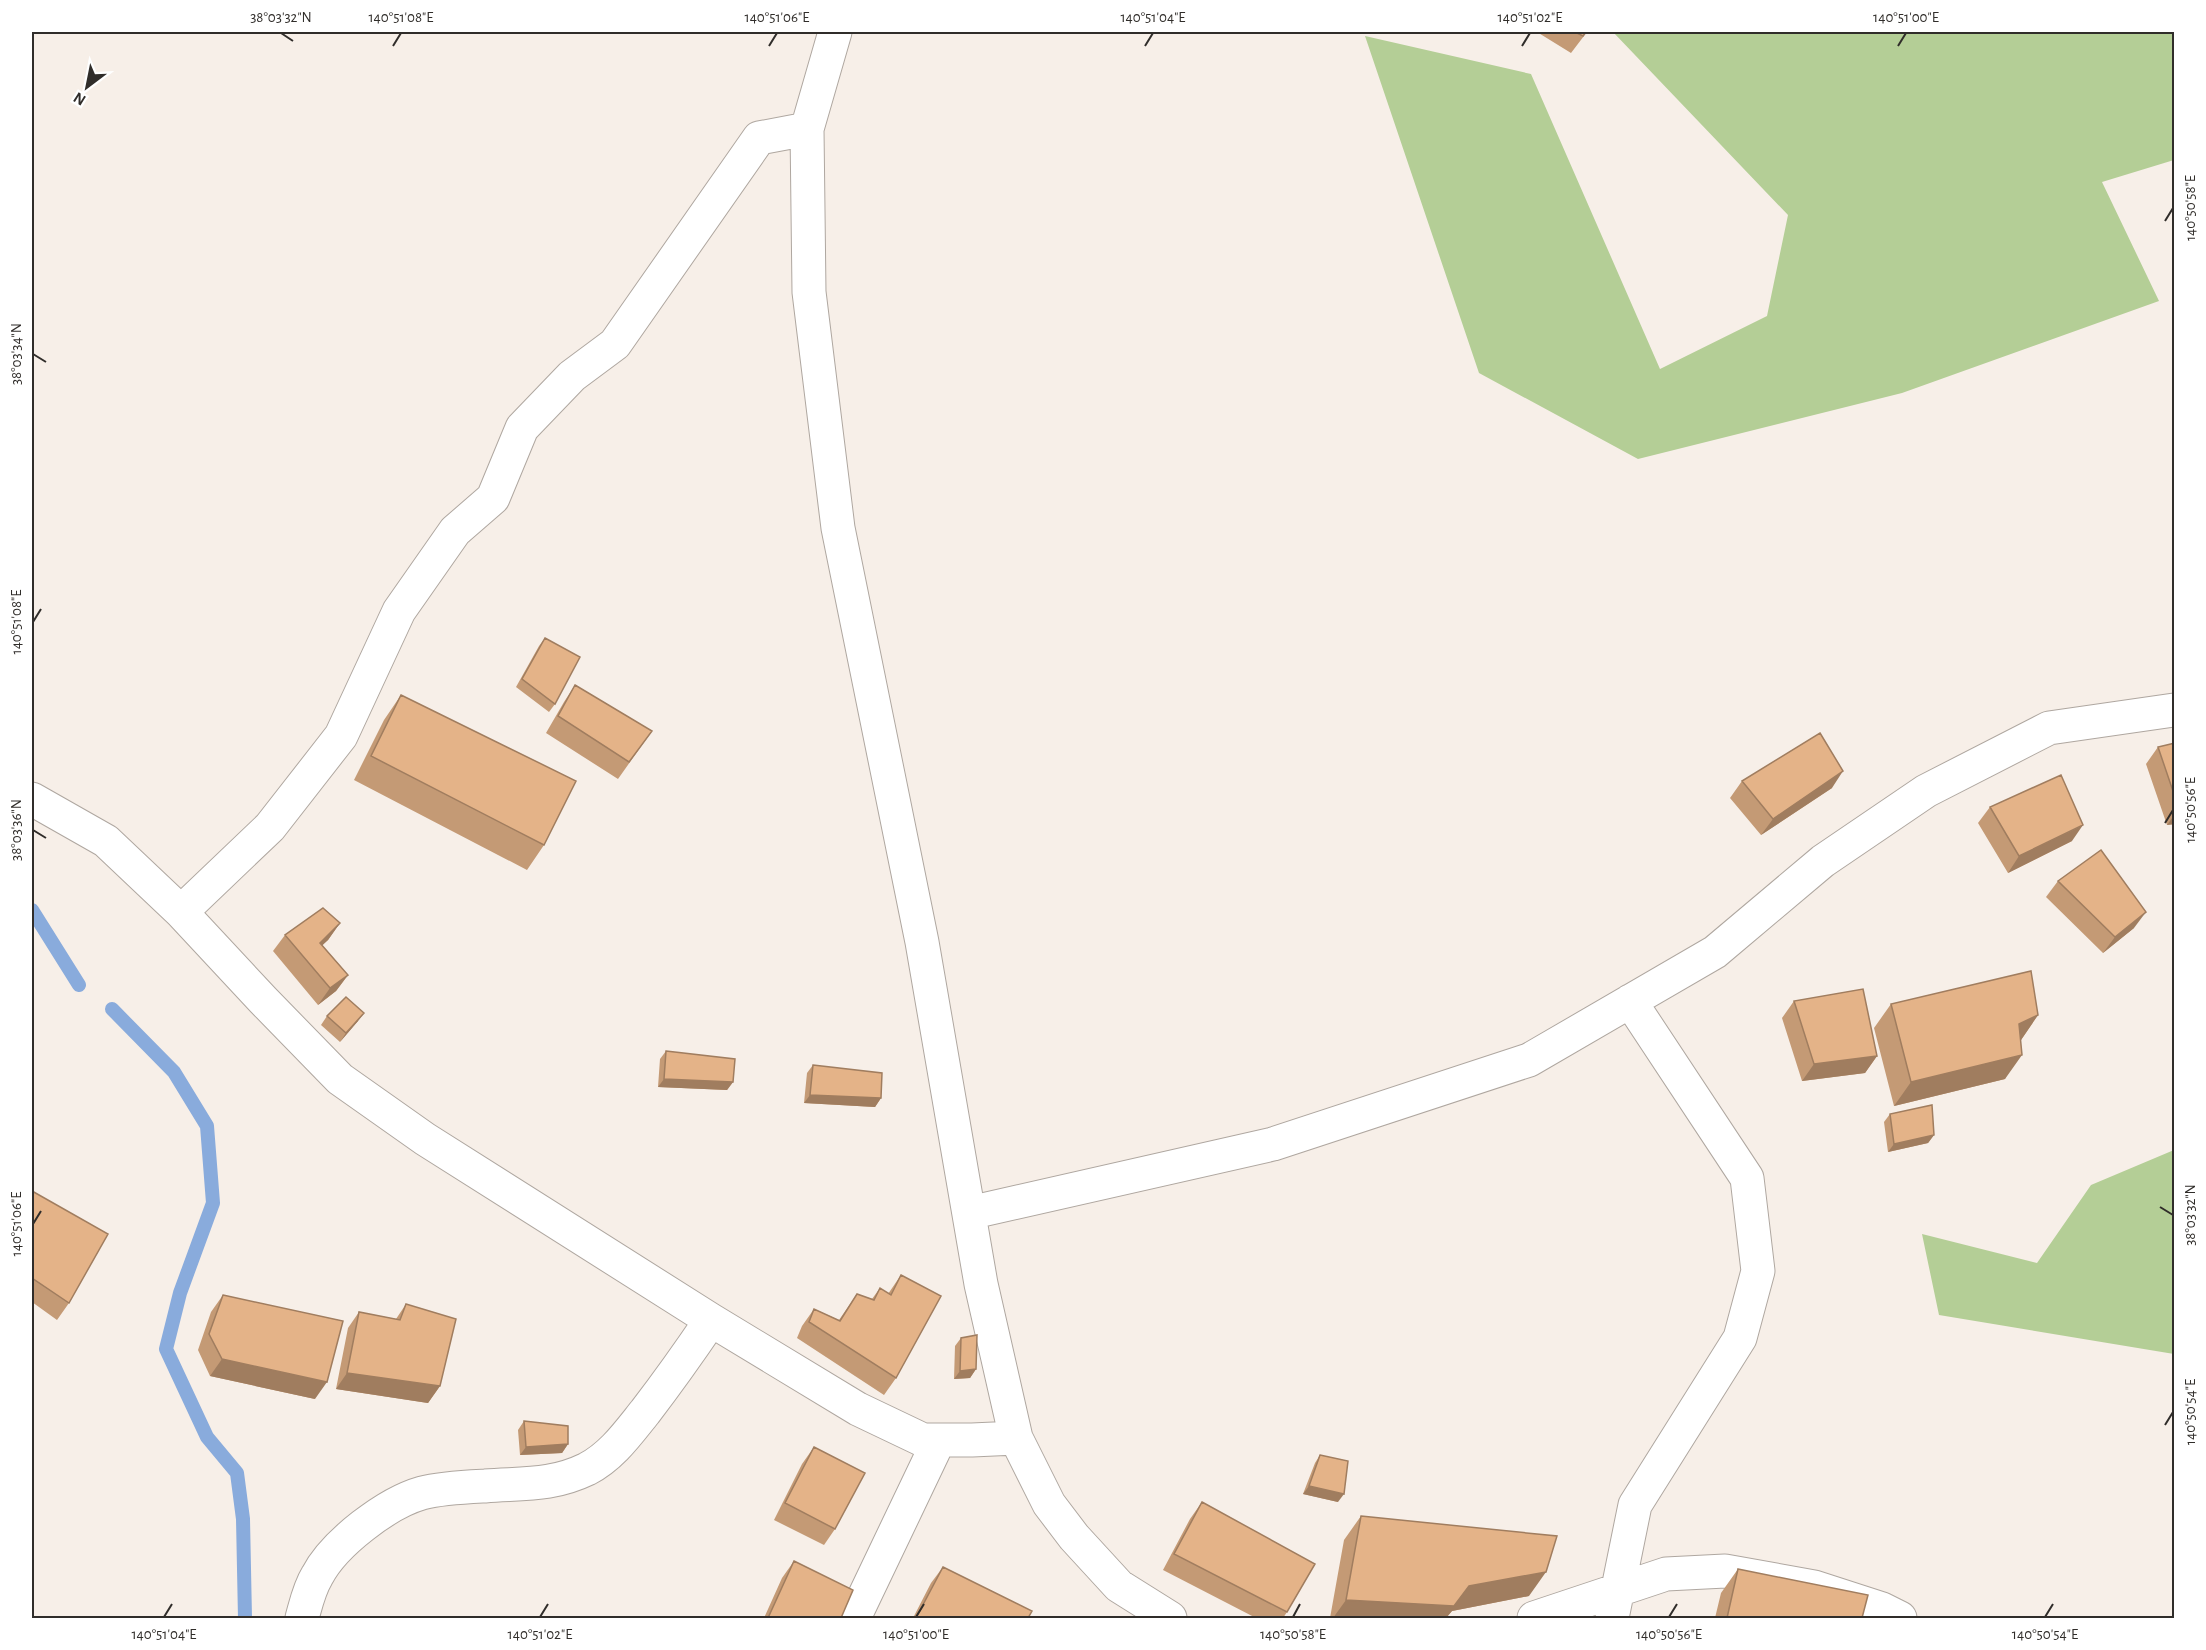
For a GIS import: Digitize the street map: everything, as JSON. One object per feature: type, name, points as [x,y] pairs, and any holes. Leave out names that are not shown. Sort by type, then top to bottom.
[{"type":"street","points":[[835,32],[807,129],[809,292],[838,528],[922,942],[981,1284],[1016,1438],[1049,1504],[1074,1537],[1119,1586],[1170,1618]]},
{"type":"street","points":[[181,912],[270,827],[341,736],[399,611],[455,531],[493,498],[522,428],[572,375],[615,344],[759,138],[807,129]]},
{"type":"street","points":[[969,1213],[1273,1144],[1529,1060],[1715,952],[1823,861],[1926,791],[2049,728],[2175,710]]},
{"type":"street","points":[[32,799],[106,841],[181,912],[340,1079],[425,1139],[711,1320],[858,1409],[923,1440],[1016,1438]]},
{"type":"street","points":[[1614,1604],[1635,1505],[1740,1338],[1758,1271],[1747,1178],[1630,1001]]},
{"type":"street","points":[[302,1618],[306,1600],[317,1574],[352,1535],[393,1505],[423,1493],[552,1482],[590,1467],[606,1456],[623,1439],[672,1376],[711,1320]]},
{"type":"street","points":[[854,1618],[939,1440]]},
{"type":"street","points":[[1534,1618],[1614,1604],[1666,1574],[1725,1571],[1814,1587],[1882,1609],[1900,1618]]},
{"type":"green space","points":[[1613,32],[2174,32],[2174,160],[2102,182],[2159,301],[1902,393],[1638,459],[1479,373],[1365,36],[1531,74],[1660,369],[1767,316],[1788,215]]},
{"type":"green space","points":[[2174,1150],[2174,1354],[1939,1315],[1922,1234],[2037,1263],[2091,1185]]},
{"type":"building","points":[[545,638],[580,657],[555,704],[522,679]]},
{"type":"building","points":[[575,685],[652,731],[629,762],[558,716]]},
{"type":"building","points":[[401,695],[576,781],[544,845],[371,756]]},
{"type":"building","points":[[1820,733],[1843,771],[1773,819],[1742,781]]},
{"type":"building","points":[[2175,743],[2175,797],[2158,747]]},
{"type":"building","points":[[2061,775],[2083,825],[2019,856],[1990,807]]},
{"type":"building","points":[[2101,850],[2146,912],[2115,937],[2058,881]]},
{"type":"building","points":[[323,908],[340,923],[320,943],[348,975],[330,988],[285,935]]},
{"type":"building","points":[[2031,971],[2038,1015],[2019,1024],[2022,1055],[1911,1082],[1891,1004]]},
{"type":"building","points":[[1863,989],[1877,1056],[1814,1064],[1794,1001]]},
{"type":"building","points":[[346,997],[364,1013],[346,1033],[327,1016]]},
{"type":"building","points":[[666,1051],[735,1059],[733,1082],[664,1079]]},
{"type":"building","points":[[813,1065],[882,1073],[881,1098],[810,1095]]},
{"type":"building","points":[[1932,1105],[1934,1135],[1894,1144],[1890,1114]]},
{"type":"building","points":[[32,1191],[108,1234],[69,1303],[32,1278]]},
{"type":"building","points":[[901,1275],[941,1296],[896,1378],[809,1322],[814,1309],[840,1321],[857,1294],[874,1300],[880,1288],[891,1295]]},
{"type":"building","points":[[223,1295],[343,1321],[327,1382],[222,1359],[209,1334]]},
{"type":"building","points":[[406,1304],[456,1319],[440,1386],[347,1373],[359,1312],[400,1320]]},
{"type":"building","points":[[977,1335],[976,1369],[960,1371],[961,1338]]},
{"type":"building","points":[[524,1421],[568,1426],[568,1444],[526,1447]]},
{"type":"building","points":[[814,1447],[865,1473],[835,1529],[785,1503]]},
{"type":"building","points":[[1320,1455],[1348,1461],[1344,1494],[1309,1486]]},
{"type":"building","points":[[1202,1502],[1315,1564],[1287,1612],[1174,1554]]},
{"type":"building","points":[[1361,1516],[1557,1536],[1546,1572],[1469,1586],[1454,1606],[1346,1600]]},
{"type":"building","points":[[794,1561],[853,1590],[841,1618],[768,1618]]},
{"type":"building","points":[[943,1567],[1032,1611],[1028,1618],[916,1618]]},
{"type":"building","points":[[1738,1569],[1868,1595],[1862,1618],[1727,1618]]},
{"type":"waterway","points":[[32,910],[79,985]]},
{"type":"waterway","points":[[112,1009],[174,1072],[207,1126],[213,1203],[180,1293],[166,1349],[207,1437],[237,1473],[243,1519],[245,1618]]}]
